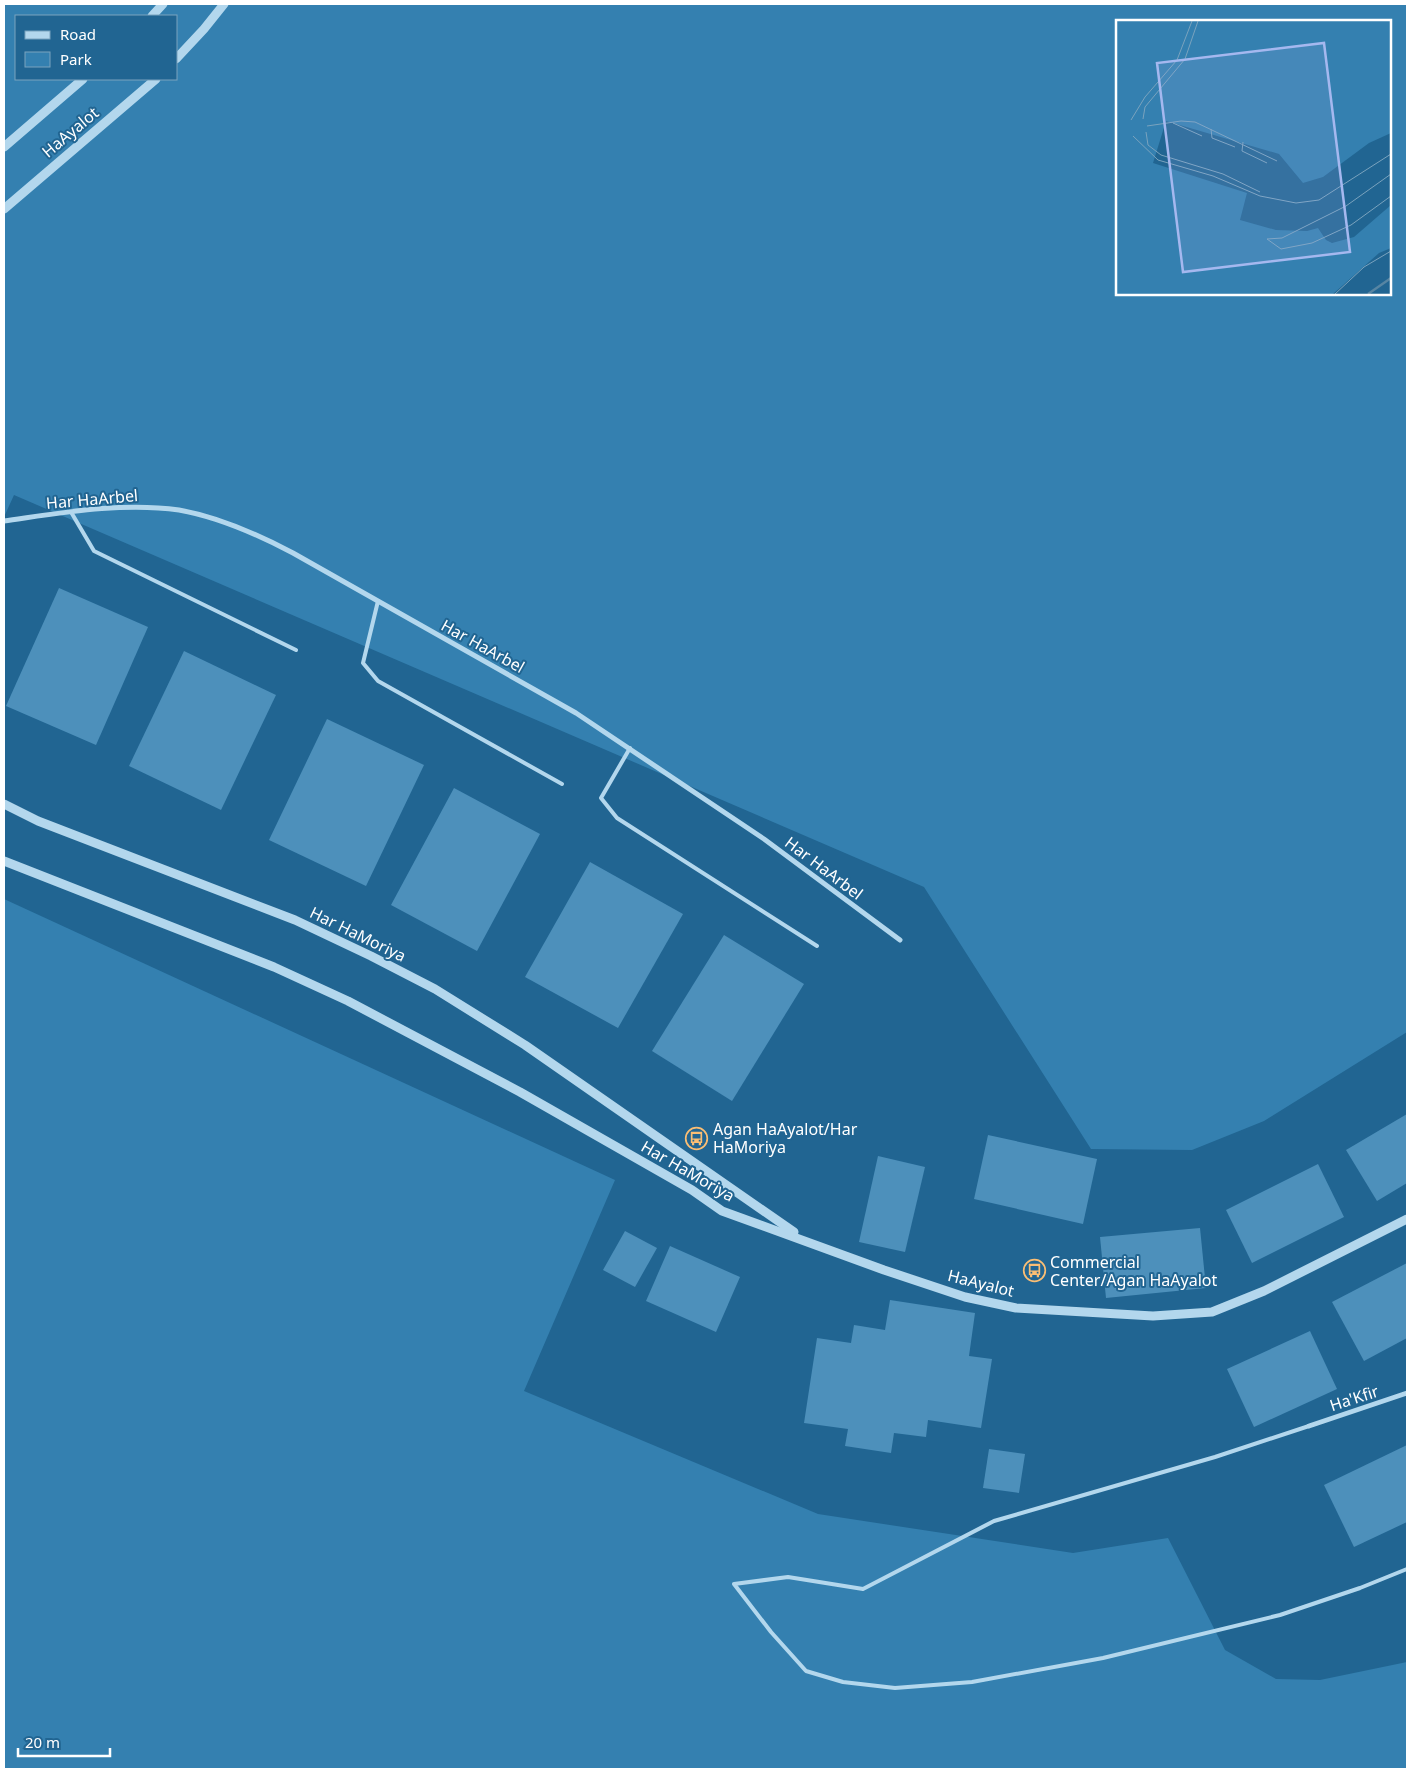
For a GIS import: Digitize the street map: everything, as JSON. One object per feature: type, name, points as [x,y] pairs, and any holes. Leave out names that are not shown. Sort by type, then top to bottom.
[{"type":"street","points":[[153,15],[163,4]]},
{"type":"street","points":[[178,57],[224,4]]},
{"type":"street","name":"HaAyalot","points":[[4,147],[82,80]]},
{"type":"street","name":"HaAyalot","points":[[4,209],[155,80]]},
{"type":"street","name":"Har HaArbel","points":[[4,521],[71,512],[141,507],[180,510],[257,534],[576,713],[764,839],[900,940]]},
{"type":"street","name":"Har HaMoriya","points":[[4,804],[38,821],[295,920],[435,989],[525,1045],[804,1240]]},
{"type":"street","name":"Har HaMoriya","points":[[4,861],[274,968],[348,1001],[520,1092],[692,1190],[722,1211],[804,1240]]},
{"type":"street","name":"HaAyalot","points":[[804,1240],[884,1270],[965,1297],[1016,1308],[1153,1316],[1212,1312],[1264,1291],[1407,1219]]},
{"type":"street","name":"Ha'Kfir","points":[[1309,1426],[1407,1394]]},
{"type":"lane","points":[[71,512],[94,551],[296,650]]},
{"type":"lane","points":[[378,601],[363,663],[378,680],[562,784]]},
{"type":"lane","points":[[630,748],[601,798],[617,818],[817,946]]},
{"type":"lane","points":[[1309,1426],[1215,1458],[994,1521],[863,1589],[788,1577],[734,1584],[771,1632],[806,1671],[843,1682],[895,1688],[972,1682],[1103,1658],[1280,1615],[1360,1588],[1407,1569]]},
{"type":"green space","points":[[4,4],[1407,4],[1407,1032],[1264,1121],[1192,1150],[1091,1149],[924,887],[14,495],[4,517]]},
{"type":"green space","points":[[4,899],[615,1180],[524,1391],[818,1514],[1073,1553],[1168,1538],[1225,1650],[1276,1679],[1320,1680],[1407,1662],[1407,1769],[4,1769]]},
{"type":"building","points":[[59,588],[148,627],[96,745],[6,706]]},
{"type":"building","points":[[184,651],[276,695],[221,810],[129,766]]},
{"type":"building","points":[[327,719],[424,765],[366,886],[269,840]]},
{"type":"building","points":[[454,788],[540,834],[477,951],[391,905]]},
{"type":"building","points":[[590,862],[683,914],[618,1028],[525,977]]},
{"type":"building","points":[[724,935],[804,984],[732,1101],[652,1051]]},
{"type":"building","points":[[1407,1114],[1407,1183],[1377,1201],[1346,1150]]},
{"type":"building","points":[[988,1135],[1097,1159],[1083,1224],[974,1199]]},
{"type":"building","points":[[878,1156],[925,1167],[905,1252],[859,1242]]},
{"type":"building","points":[[1318,1164],[1344,1217],[1252,1263],[1226,1210]]},
{"type":"building","points":[[1200,1228],[1206,1288],[1106,1298],[1100,1237]]},
{"type":"building","points":[[625,1231],[657,1248],[635,1287],[603,1270]]},
{"type":"building","points":[[670,1246],[740,1277],[716,1332],[646,1301]]},
{"type":"building","points":[[1407,1263],[1407,1338],[1364,1361],[1332,1302]]},
{"type":"building","points":[[890,1300],[975,1313],[969,1356],[992,1359],[981,1428],[928,1420],[926,1437],[894,1433],[891,1453],[845,1446],[848,1429],[804,1423],[817,1338],[851,1343],[854,1325],[885,1330]]},
{"type":"building","points":[[1310,1331],[1337,1389],[1254,1427],[1227,1369]]},
{"type":"building","points":[[1407,1445],[1407,1522],[1354,1547],[1324,1485]]},
{"type":"building","points":[[989,1449],[1025,1454],[1019,1493],[983,1488]]},
{"type":"place","name":"Agan HaAyalot/Har HaMoriya","points":[[697,1138]]},
{"type":"place","name":"Commercial Center/Agan HaAyalot","points":[[1034,1271]]}]
